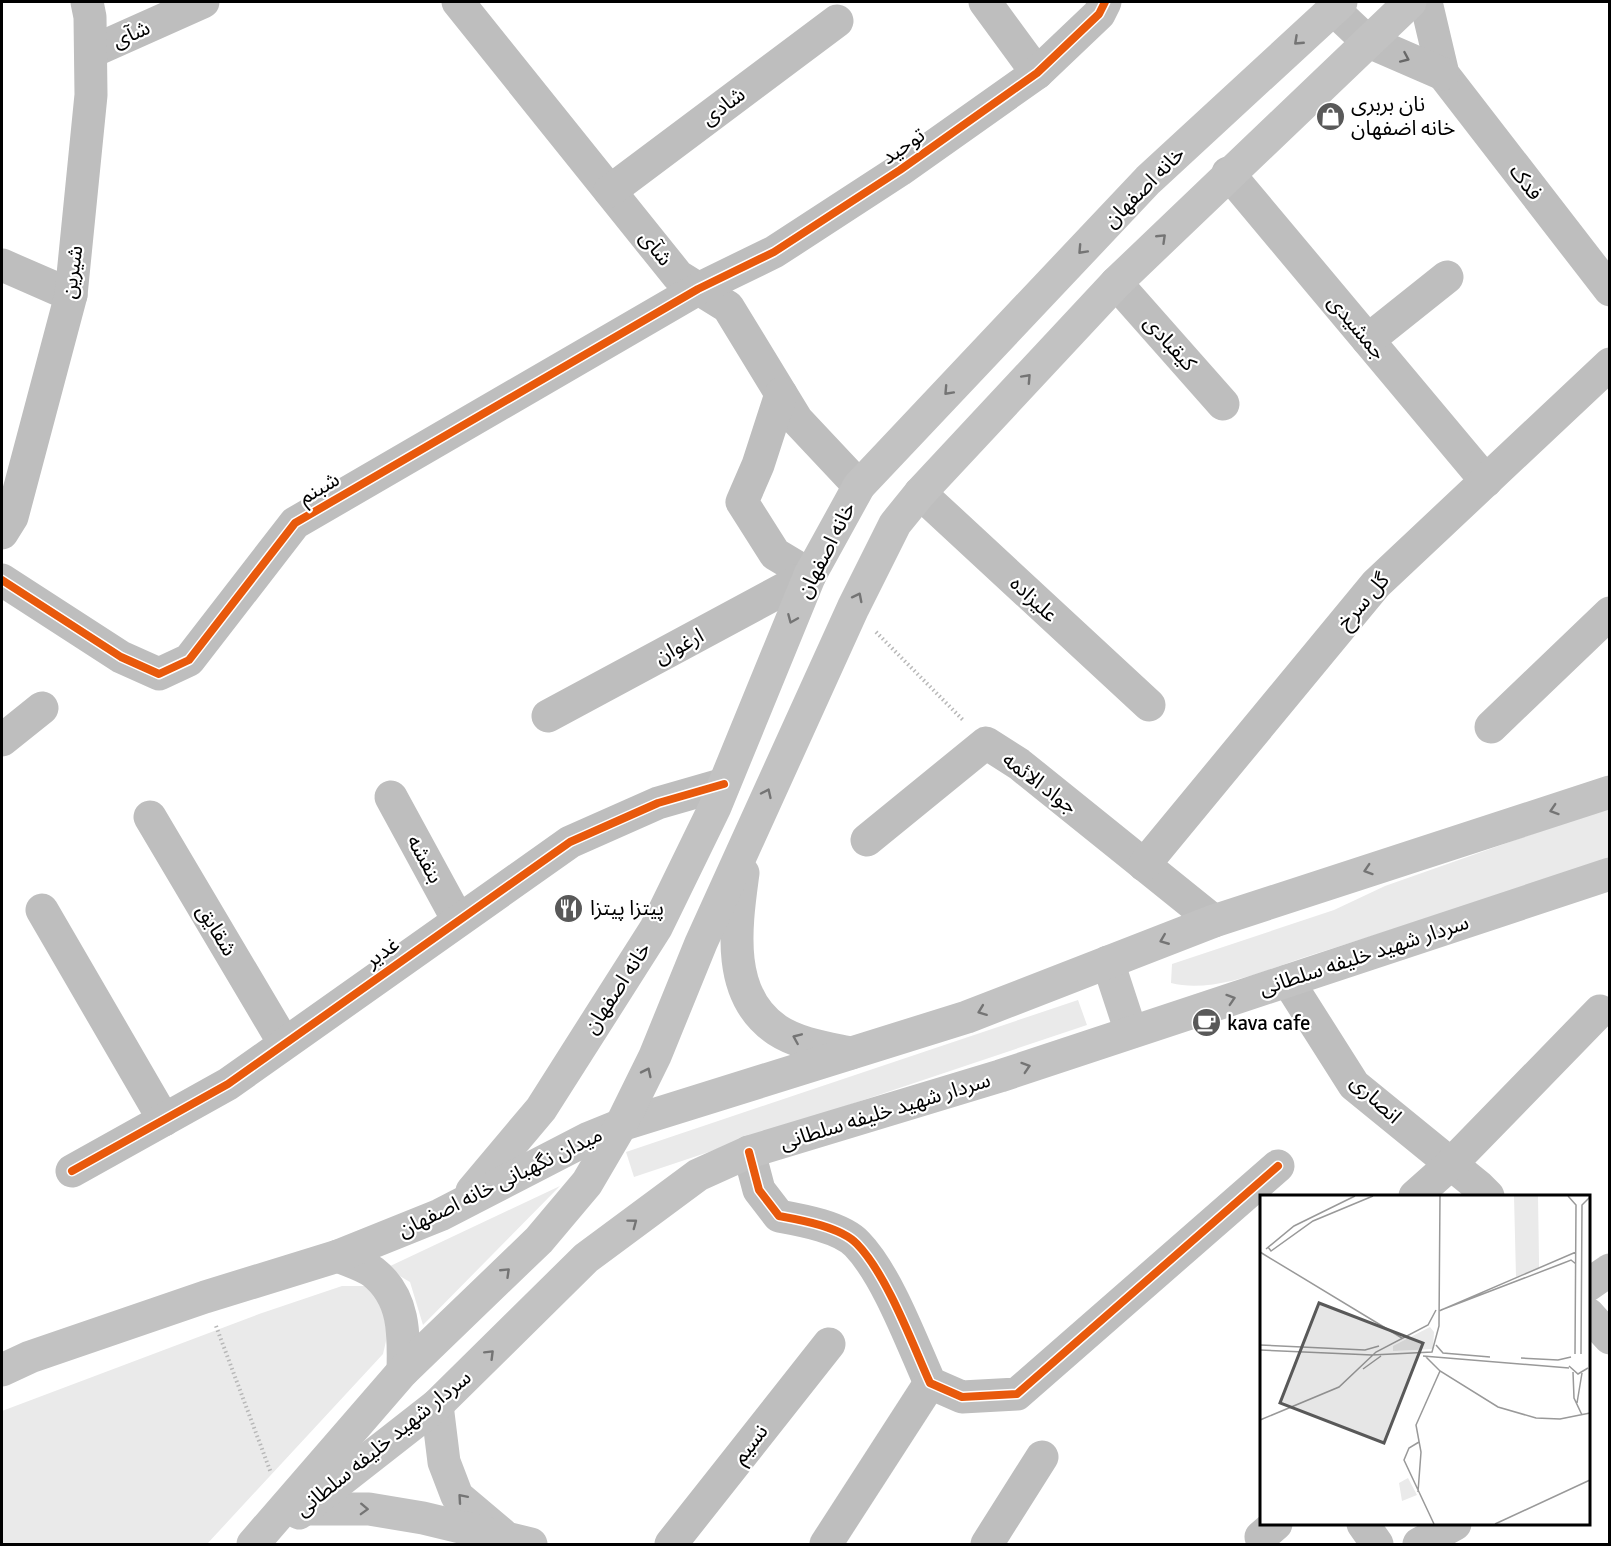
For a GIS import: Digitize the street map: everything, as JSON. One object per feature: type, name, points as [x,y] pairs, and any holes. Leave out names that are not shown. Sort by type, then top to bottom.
[{"type":"main road","points":[[621,1125],[655,1056],[747,838],[853,608],[895,524],[920,493],[1116,283],[1410,2]]},
{"type":"main road","name":"خانه اصفهان","points":[[459,1206],[541,1109],[656,928],[724,784],[810,575],[859,486],[1149,180],[1337,5]]},
{"type":"main road","points":[[621,1125],[967,1017],[1214,921],[1610,792]]},
{"type":"main road","points":[[747,838],[736,928],[740,974],[751,1002],[777,1029],[813,1045],[853,1053]]},
{"type":"main road","name":"سردار شهید خلیفه سلطانی","points":[[277,1524],[437,1405],[586,1258],[698,1174],[749,1152],[989,1079],[1610,874]]},
{"type":"main road","points":[[1108,962],[1131,1032]]},
{"type":"main road","name":"میدان نگهبانی خانه اصفهان","points":[[11,1362],[205,1297],[338,1256],[459,1206],[590,1138],[621,1125]]},
{"type":"main road","name":"میدان نگهبانی خانه اصفهان","points":[[277,1524],[403,1371],[539,1240],[587,1183],[621,1125]]},
{"type":"main road","points":[[338,1256],[372,1271],[393,1293],[404,1326],[403,1371]]},
{"type":"main road","points":[[437,1405],[444,1462],[457,1496],[518,1541]]},
{"type":"main road","points":[[277,1524],[369,1509],[518,1541]]},
{"type":"street","name":"شیرین","points":[[2,533],[12,517],[13,460],[71,295],[91,95],[91,52],[87,2]]},
{"type":"street","name":"شآی","points":[[91,52],[203,2]]},
{"type":"street","name":"شآی","points":[[458,2],[678,276],[728,307],[797,420],[859,486]]},
{"type":"street","points":[[986,2],[1037,73]]},
{"type":"street","name":"توحید","points":[[698,289],[774,252],[900,170],[1037,73],[1099,14],[1105,2]]},
{"type":"street","name":"فدک","points":[[1426,2],[1443,74],[1610,290]]},
{"type":"street","name":"فدک","points":[[1337,5],[1367,41],[1443,74]]},
{"type":"street","name":"شادی","points":[[610,191],[837,21]]},
{"type":"street","name":"جمشیدی","points":[[1228,174],[1486,481]]},
{"type":"street","points":[[2,265],[71,295]]},
{"type":"street","points":[[1368,340],[1447,277]]},
{"type":"street","name":"کیقبادی","points":[[1116,283],[1223,404]]},
{"type":"street","name":"شبنم","points":[[2,580],[121,657],[159,674],[189,660],[295,523],[698,289]]},
{"type":"street","name":"گل سرخ","points":[[1144,865],[1376,584],[1610,364]]},
{"type":"street","points":[[781,394],[758,465],[742,502],[775,554],[810,575]]},
{"type":"street","name":"علیزاده","points":[[920,493],[1149,705]]},
{"type":"street","name":"ارغوان","points":[[548,716],[810,575]]},
{"type":"street","points":[[1491,727],[1610,613]]},
{"type":"street","points":[[2,740],[42,708]]},
{"type":"street","name":"جواد الائمه","points":[[867,840],[986,743],[1019,765],[1214,921]]},
{"type":"street","name":"غدیر","points":[[72,1171],[228,1084],[570,842],[658,803],[724,784]]},
{"type":"street","name":"بنفشه","points":[[391,797],[458,920]]},
{"type":"street","name":"شقایق","points":[[150,817],[284,1043]]},
{"type":"street","points":[[42,910],[164,1120]]},
{"type":"street","name":"انصاری","points":[[1288,981],[1354,1085],[1486,1195]]},
{"type":"street","points":[[1417,1195],[1451,1164],[1600,1011]]},
{"type":"street","points":[[749,1152],[759,1190],[779,1216],[818,1223],[856,1242],[888,1290],[930,1383],[962,1397],[1017,1394],[1254,1202],[1278,1166]]},
{"type":"street","points":[[1590,1284],[1610,1270]]},
{"type":"street","points":[[1590,1316],[1610,1338]]},
{"type":"street","name":"نسیم","points":[[671,1545],[829,1344]]},
{"type":"street","points":[[826,1545],[930,1383]]},
{"type":"street","points":[[987,1545],[1042,1457]]},
{"type":"street","points":[[1364,1525],[1377,1545]]},
{"type":"street","points":[[1419,1545],[1453,1525]]},
{"type":"path","points":[[853,608],[986,743]]},
{"type":"path","points":[[205,1297],[277,1524]]},
{"type":"shaded area","points":[[1609,807],[1609,859],[1246,977],[1207,985],[1189,986],[1171,983],[1172,964],[1334,910],[1385,886]]},
{"type":"shaded area","points":[[1078,1000],[1087,1025],[634,1177],[626,1152]]},
{"type":"shaded area","points":[[560,1186],[423,1325],[410,1282],[386,1268]]},
{"type":"shaded area","points":[[342,1286],[368,1286],[380,1304],[387,1325],[383,1354],[207,1544],[2,1544],[2,1411],[259,1314]]},
{"type":"cycle path","points":[[2,580],[121,657],[159,674],[189,660],[295,523],[698,289],[774,252],[900,170],[1037,73],[1099,14],[1105,2]]},
{"type":"cycle path","points":[[72,1171],[228,1084],[570,842],[658,803],[724,784]]},
{"type":"cycle path","points":[[749,1152],[759,1190],[779,1216],[831,1229],[857,1244],[879,1273],[889,1291],[930,1383],[962,1397],[1017,1394],[1278,1166]]},
{"type":"place","name":"نان بربری خانه اضفهان","points":[[1330,116]]},
{"type":"place","name":"پیتزا پیتزا","points":[[569,908]]},
{"type":"place","name":"kava cafe","points":[[1206,1023]]}]
